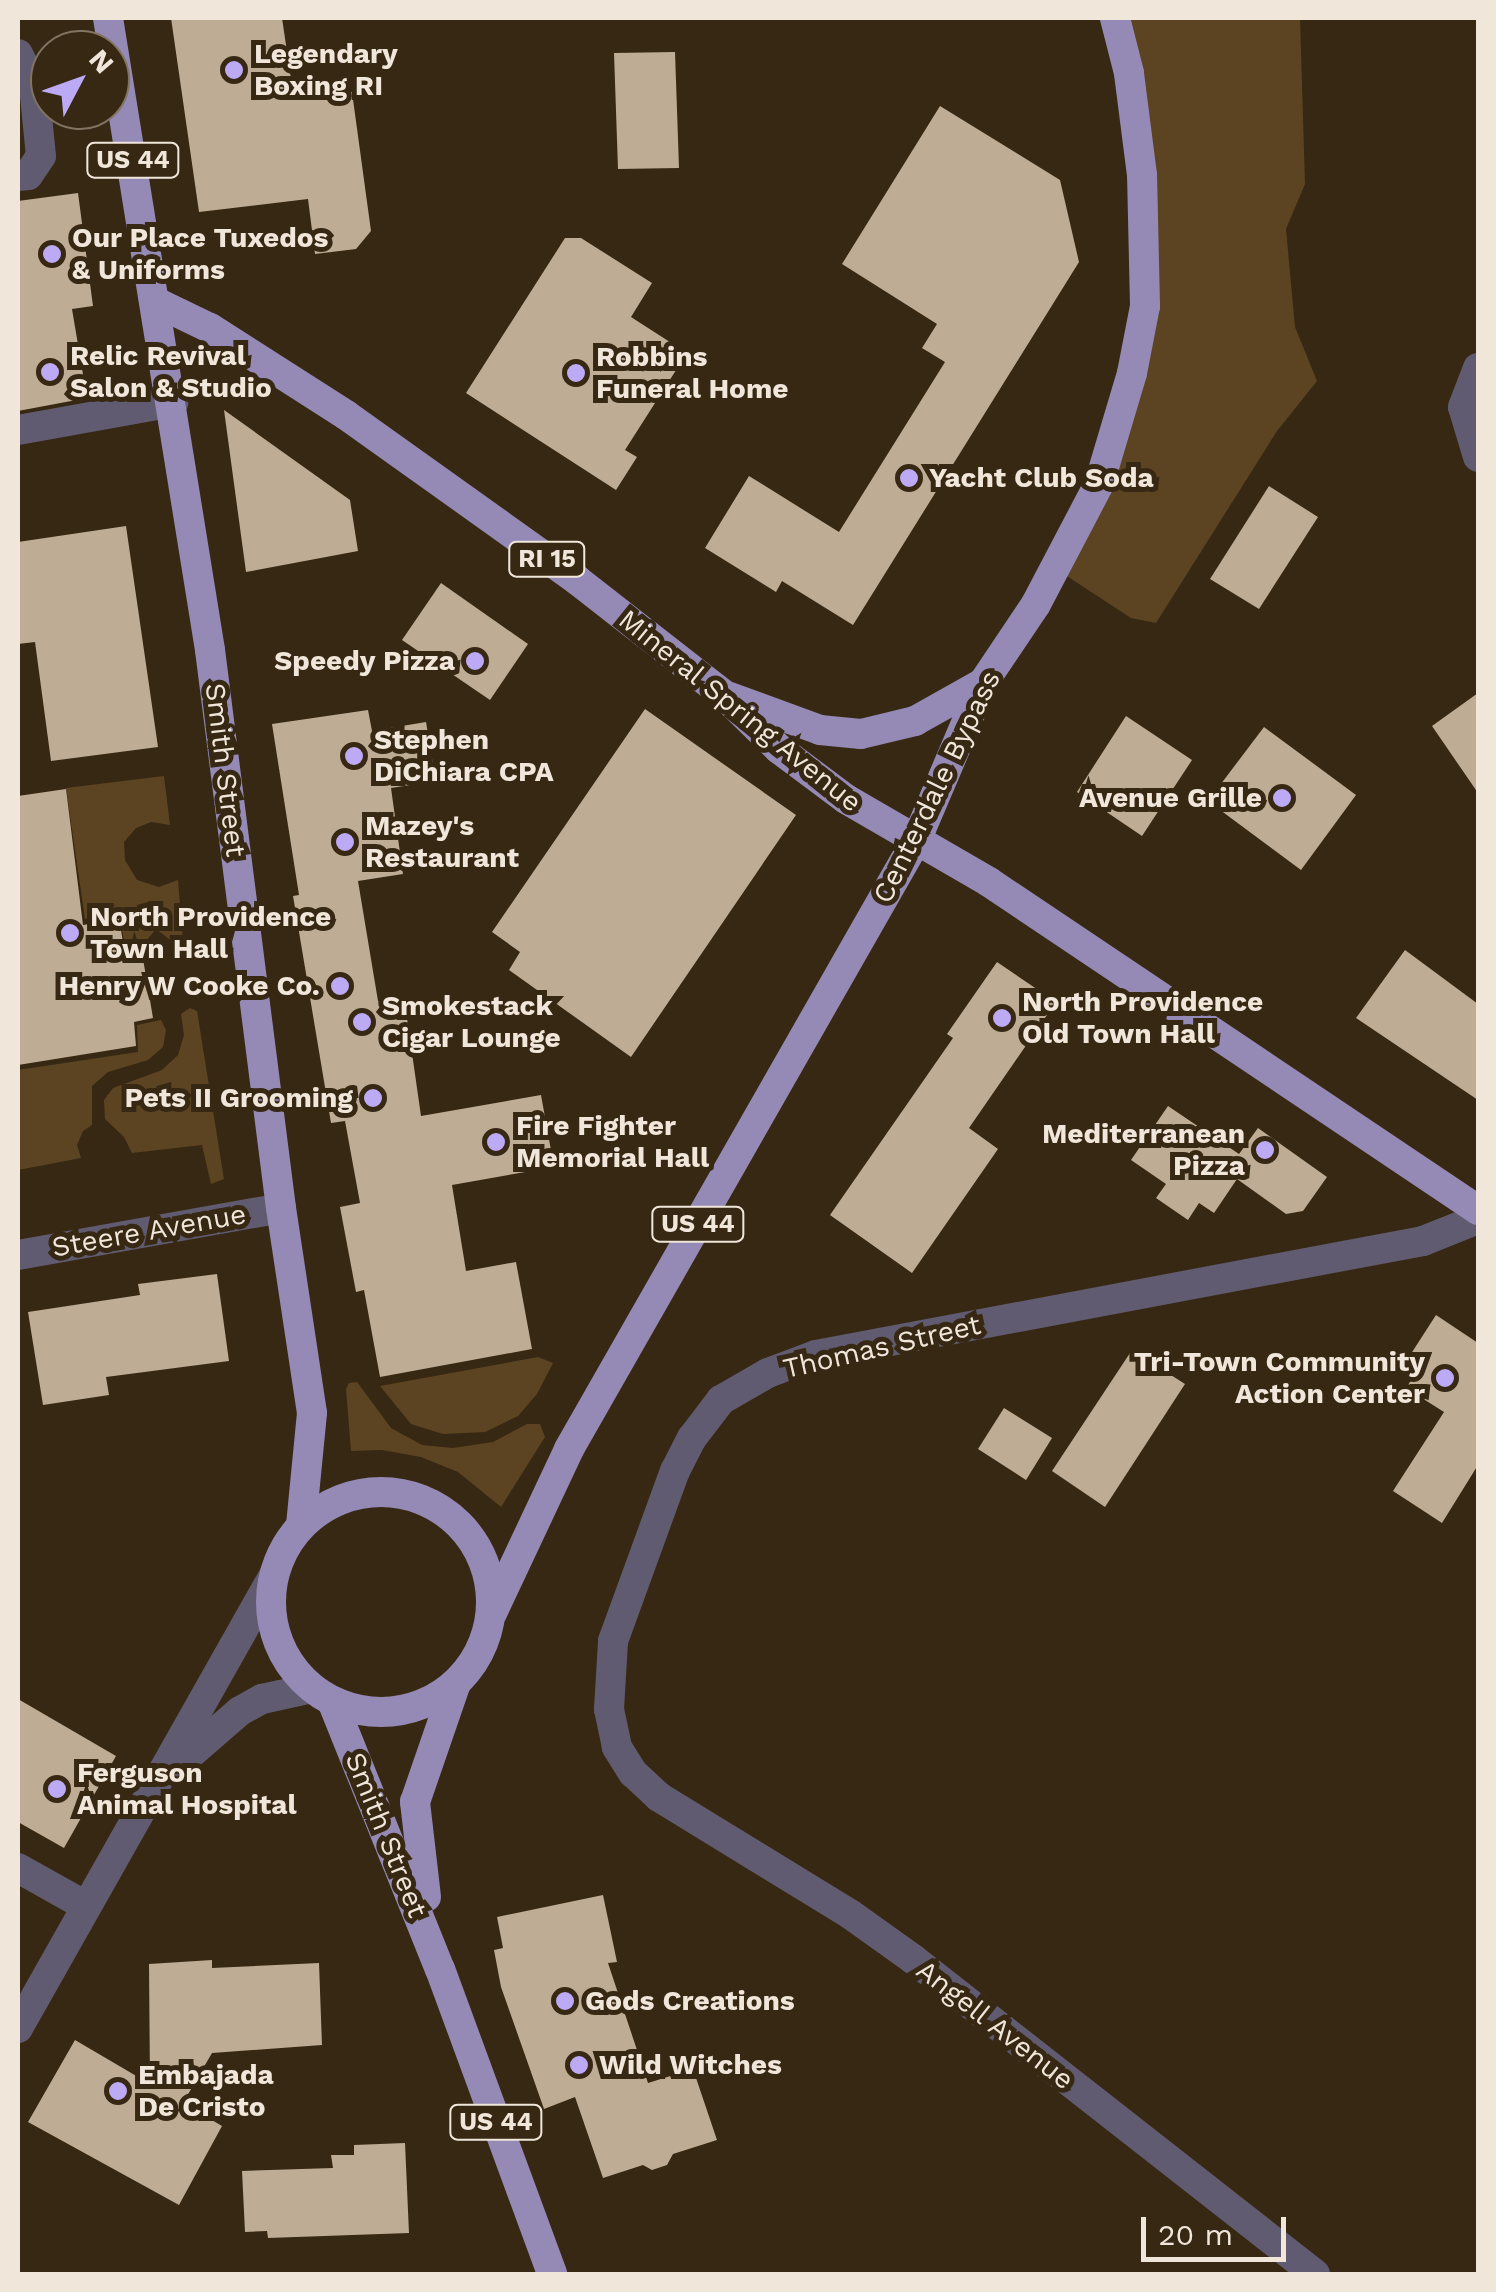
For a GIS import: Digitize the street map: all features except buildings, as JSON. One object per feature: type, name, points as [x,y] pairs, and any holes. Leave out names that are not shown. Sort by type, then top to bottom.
[{"type":"main road","name":"Smith Street","points":[[108,18],[158,303],[210,650],[281,1208],[312,1412],[302,1525]]},
{"type":"main road","name":"Centerdale Bypass","points":[[492,1613],[569,1449],[916,841],[984,683],[1036,604],[1098,484],[1132,373],[1144,306],[1142,175],[1128,73],[1114,18]]},
{"type":"main road","name":"Mineral Spring Avenue","points":[[158,303],[210,328],[346,415],[577,580],[723,694],[779,749],[875,818],[990,882],[1478,1210]]},
{"type":"main road","points":[[723,694],[820,730],[861,734],[915,721],[984,683]]},
{"type":"main road","points":[[384,1491],[413,1496],[442,1508],[464,1528],[481,1554],[490,1583],[492,1613],[480,1652],[456,1683],[435,1699],[383,1712],[322,1694],[282,1648],[273,1624],[274,1575],[284,1548],[302,1525],[326,1505],[353,1494],[384,1491]]},
{"type":"main road","name":"Smith Street","points":[[440,1969],[417,1850],[415,1802],[456,1683]]},
{"type":"main road","name":"Smith Street","points":[[322,1694],[440,1969],[552,2274]]},
{"type":"street","points":[[18,54],[34,86],[41,156],[28,175],[18,176]]},
{"type":"street","points":[[1478,368],[1463,407],[1478,458]]},
{"type":"street","points":[[18,430],[173,402]]},
{"type":"street","name":"Steere Avenue","points":[[18,1255],[281,1208]]},
{"type":"street","name":"Thomas Street","points":[[660,1797],[633,1773],[617,1747],[608,1709],[613,1641],[675,1471],[692,1438],[721,1400],[768,1373],[816,1356],[1423,1241],[1478,1219]]},
{"type":"street","points":[[18,2028],[163,1778],[274,1575]]},
{"type":"street","points":[[163,1778],[240,1711],[262,1699],[322,1694]]},
{"type":"street","name":"Angell Avenue","points":[[660,1797],[850,1914],[912,1959],[1315,2274]]},
{"type":"street","points":[[18,1868],[86,1906]]},
{"type":"shaded area","points":[[1099,18],[1300,18],[1305,184],[1286,229],[1295,327],[1317,381],[1277,431],[1156,623],[1131,618],[1050,565],[1097,451],[1125,360],[1140,198],[1139,155]]},
{"type":"shaded area","points":[[164,776],[170,825],[151,822],[136,828],[124,842],[125,860],[137,880],[159,887],[178,880],[183,942],[178,946],[156,929],[146,941],[124,939],[118,914],[85,919],[66,788]]},
{"type":"shaded area","points":[[190,1008],[197,1011],[224,1179],[211,1184],[202,1145],[132,1153],[124,1137],[105,1119],[104,1100],[113,1088],[162,1070],[178,1055],[184,1035],[181,1014]]},
{"type":"shaded area","points":[[161,1020],[166,1030],[163,1047],[148,1060],[108,1072],[92,1086],[92,1125],[83,1131],[77,1145],[81,1158],[18,1170],[18,1070],[138,1052],[137,1025]]},
{"type":"shaded area","points":[[538,1357],[553,1363],[537,1394],[518,1416],[485,1432],[443,1434],[411,1424],[380,1386]]},
{"type":"shaded area","points":[[357,1382],[391,1428],[422,1445],[453,1448],[493,1442],[527,1424],[540,1424],[545,1437],[501,1507],[458,1472],[421,1457],[382,1450],[351,1451],[346,1389],[349,1383]]},
{"type":"place","name":"Legendary Boxing RI","points":[[234,70]]},
{"type":"place","name":"Our Place Tuxedos & Uniforms","points":[[52,254]]},
{"type":"place","name":"Relic Revival Salon & Studio","points":[[50,372]]},
{"type":"place","name":"Robbins Funeral Home","points":[[576,373]]},
{"type":"place","name":"Yacht Club Soda","points":[[909,478]]},
{"type":"place","name":"Speedy Pizza","points":[[475,661]]},
{"type":"place","name":"Stephen DiChiara CPA","points":[[354,756]]},
{"type":"place","name":"Avenue Grille","points":[[1282,798]]},
{"type":"place","name":"Mazey's Restaurant","points":[[345,842]]},
{"type":"place","name":"North Providence Town Hall","points":[[70,933]]},
{"type":"place","name":"Henry W Cooke Co.","points":[[340,986]]},
{"type":"place","name":"North Providence Old Town Hall","points":[[1002,1018]]},
{"type":"place","name":"Smokestack Cigar Lounge","points":[[362,1022]]},
{"type":"place","name":"Pets II Grooming","points":[[373,1098]]},
{"type":"place","name":"Fire Fighter Memorial Hall","points":[[496,1142]]},
{"type":"place","name":"Mediterranean Pizza","points":[[1265,1150]]},
{"type":"place","name":"Tri-Town Community Action Center","points":[[1445,1378]]},
{"type":"place","name":"Ferguson Animal Hospital","points":[[57,1789]]},
{"type":"place","name":"Gods Creations","points":[[565,2001]]},
{"type":"place","name":"Wild Witches","points":[[579,2065]]},
{"type":"place","name":"Embajada De Cristo","points":[[118,2091]]}]
